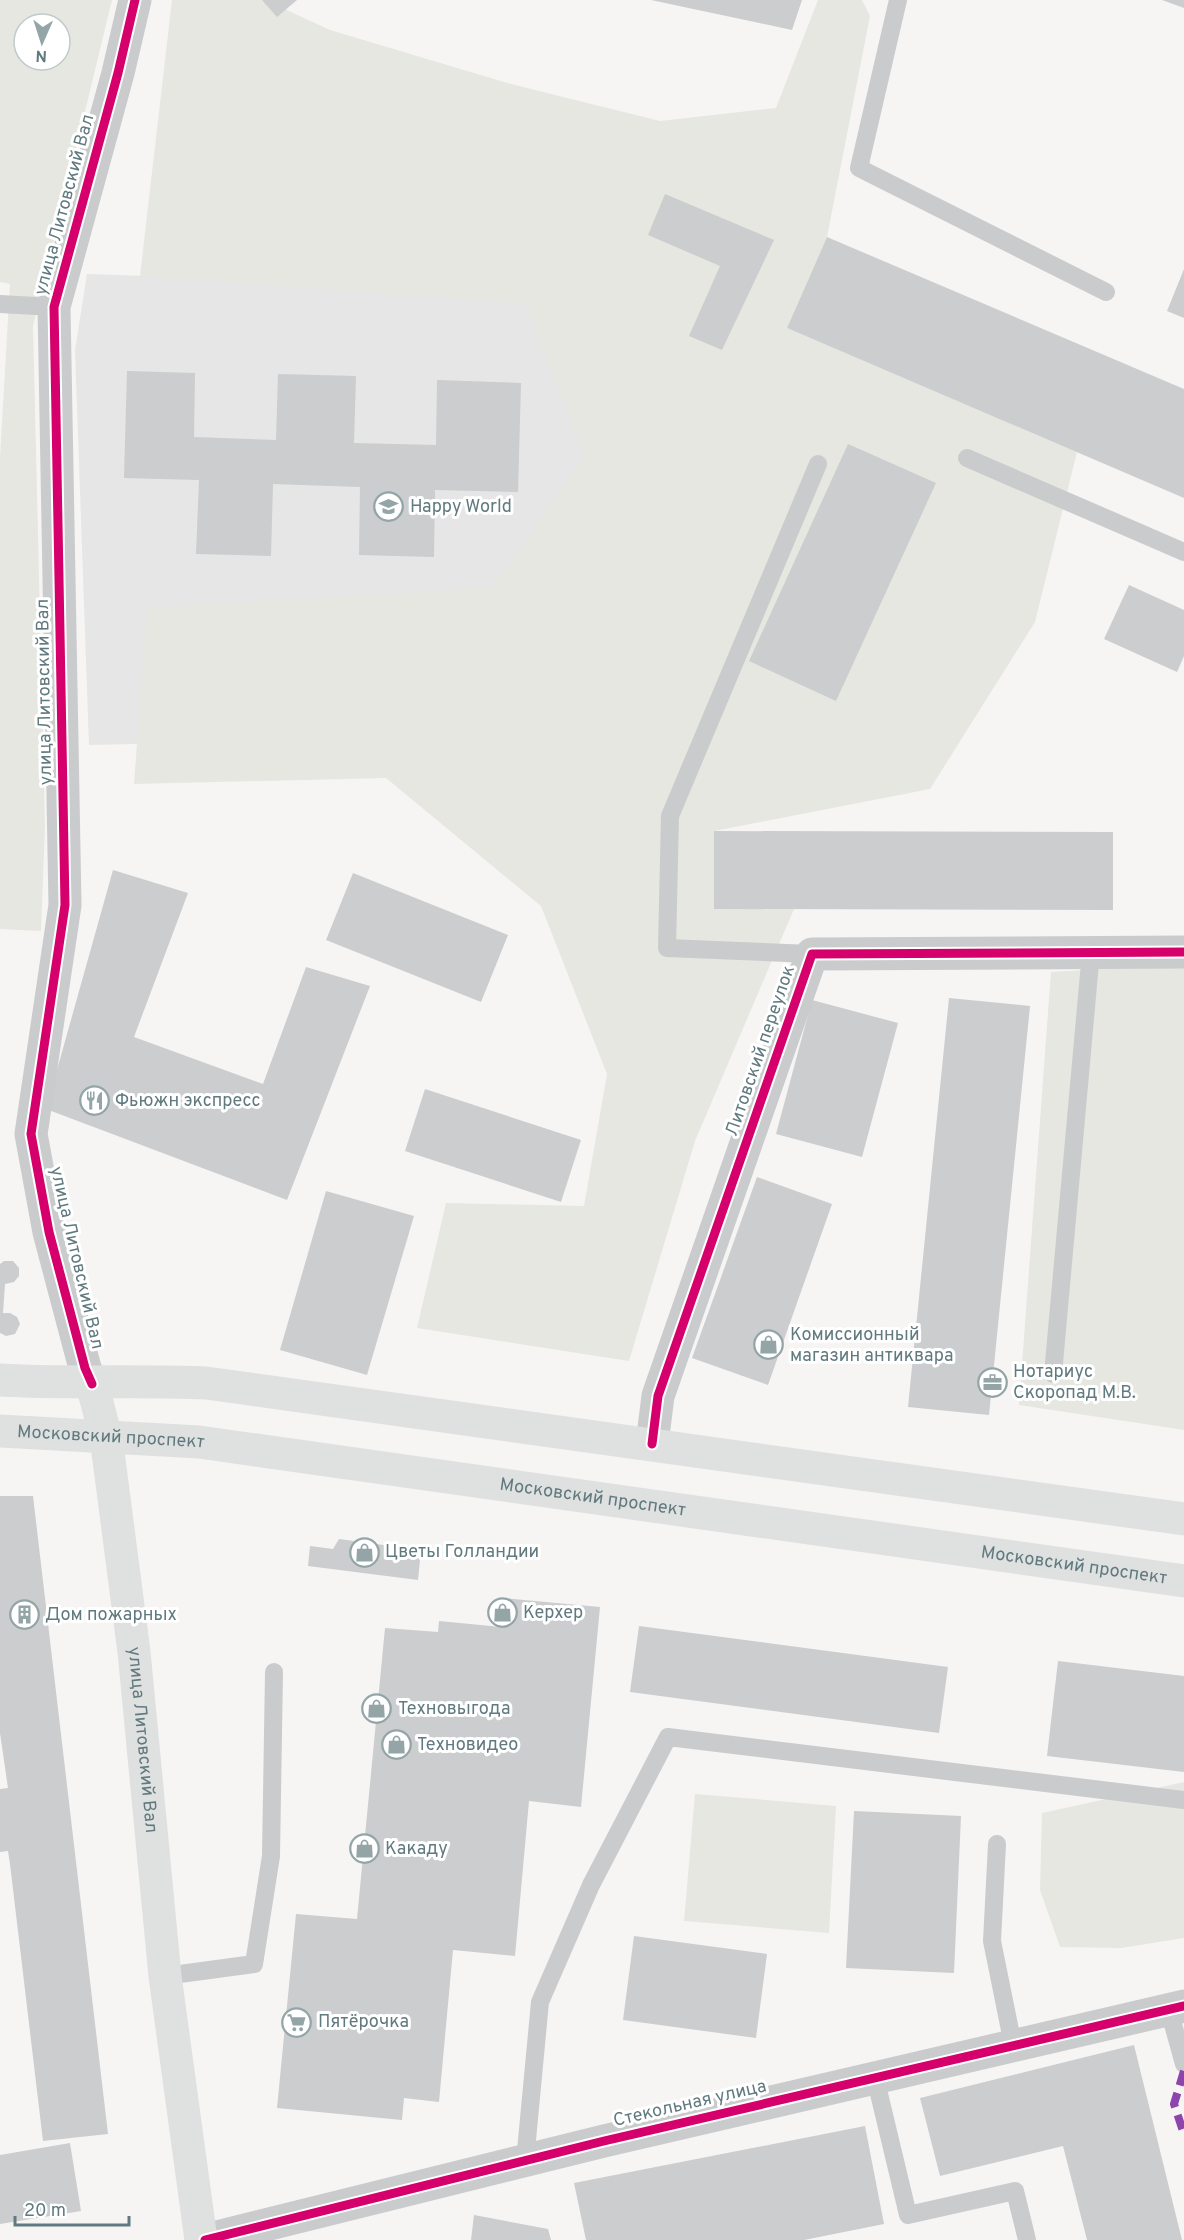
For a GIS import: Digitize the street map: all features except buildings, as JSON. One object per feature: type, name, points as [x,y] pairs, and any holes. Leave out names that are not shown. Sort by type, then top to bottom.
[{"type":"main road","points":[[0,1380],[92,1384],[151,1381],[206,1383],[1184,1519]]},
{"type":"main road","name":"улица Литовский Вал","points":[[92,1384],[106,1437],[134,1652],[165,1976],[201,2240]]},
{"type":"main road","name":"Московский проспект","points":[[0,1431],[199,1442],[1184,1581]]},
{"type":"street","name":"улица Литовский Вал","points":[[92,1384],[85,1368],[49,1232],[31,1134],[65,905],[54,307],[118,73],[135,0]]},
{"type":"street","name":"Литовский переулок","points":[[652,1444],[658,1396],[812,954],[1184,952]]},
{"type":"street","name":"Стекольная улица","points":[[206,2240],[875,2077],[1177,2008]]},
{"type":"lane","points":[[898,0],[859,168],[1106,292]]},
{"type":"lane","points":[[0,304],[54,307]]},
{"type":"lane","points":[[968,458],[1184,552]]},
{"type":"lane","points":[[812,954],[667,948],[667,937],[670,816],[818,464]]},
{"type":"lane","points":[[1053,1374],[1091,952]]},
{"type":"lane","points":[[165,1976],[254,1964],[271,1856],[274,1672]]},
{"type":"lane","points":[[525,2161],[540,2002],[591,1885],[668,1737],[1184,1800]]},
{"type":"lane","points":[[997,1844],[992,1941],[1013,2045]]},
{"type":"lane","points":[[1177,2008],[1184,2064]]},
{"type":"lane","points":[[875,2077],[908,2215],[1015,2191],[1027,2240]]},
{"type":"shaded area","points":[[0,0],[112,0],[33,326],[45,826],[41,931],[0,929],[0,457],[10,284],[0,282]]},
{"type":"shaded area","points":[[172,0],[265,0],[330,30],[511,84],[660,121],[776,108],[818,0],[862,0],[870,16],[827,237],[787,328],[1077,452],[1035,622],[930,789],[714,831],[714,909],[794,909],[695,1141],[629,1361],[417,1328],[446,1203],[584,1206],[607,1074],[541,906],[386,778],[134,784],[147,608],[492,588],[585,457],[526,303],[140,276]]},
{"type":"shaded area","name":"Happy World","points":[[715,156],[501,736],[89,745],[75,350],[87,274],[586,290]]},
{"type":"shaded area","points":[[1184,964],[1184,1430],[1019,1405],[1051,972]]},
{"type":"shaded area","points":[[1184,1782],[1184,1938],[1121,1948],[1060,1947],[1040,1890],[1042,1813]]},
{"type":"shaded area","points":[[695,1794],[836,1806],[829,1933],[684,1921]]},
{"type":"marked path","points":[[1184,2071],[1174,2104],[1184,2134]]},
{"type":"cycle path","points":[[92,1384],[85,1368],[49,1232],[31,1134],[65,905],[54,307],[118,73],[135,0]]},
{"type":"cycle path","points":[[652,1444],[658,1396],[812,954],[1184,952]]},
{"type":"cycle path","points":[[205,2240],[604,2141],[1184,2006]]},
{"type":"place","name":"Happy World","points":[[389,507]]},
{"type":"place","name":"Фьюжн экспресс","points":[[94,1101]]},
{"type":"place","name":"Комиссионный магазин антиквара","points":[[769,1345]]},
{"type":"place","name":"Нотариус Скоропад М.В.","points":[[992,1382]]},
{"type":"place","name":"Цветы Голландии","points":[[364,1552]]},
{"type":"place","name":"Керхер","points":[[502,1613]]},
{"type":"place","name":"Дом пожарных","points":[[24,1615]]},
{"type":"place","name":"Техновыгода","points":[[377,1709]]},
{"type":"place","name":"Техновидео","points":[[396,1745]]},
{"type":"place","name":"Какаду","points":[[364,1849]]},
{"type":"place","name":"Пятёрочка","points":[[297,2022]]}]
